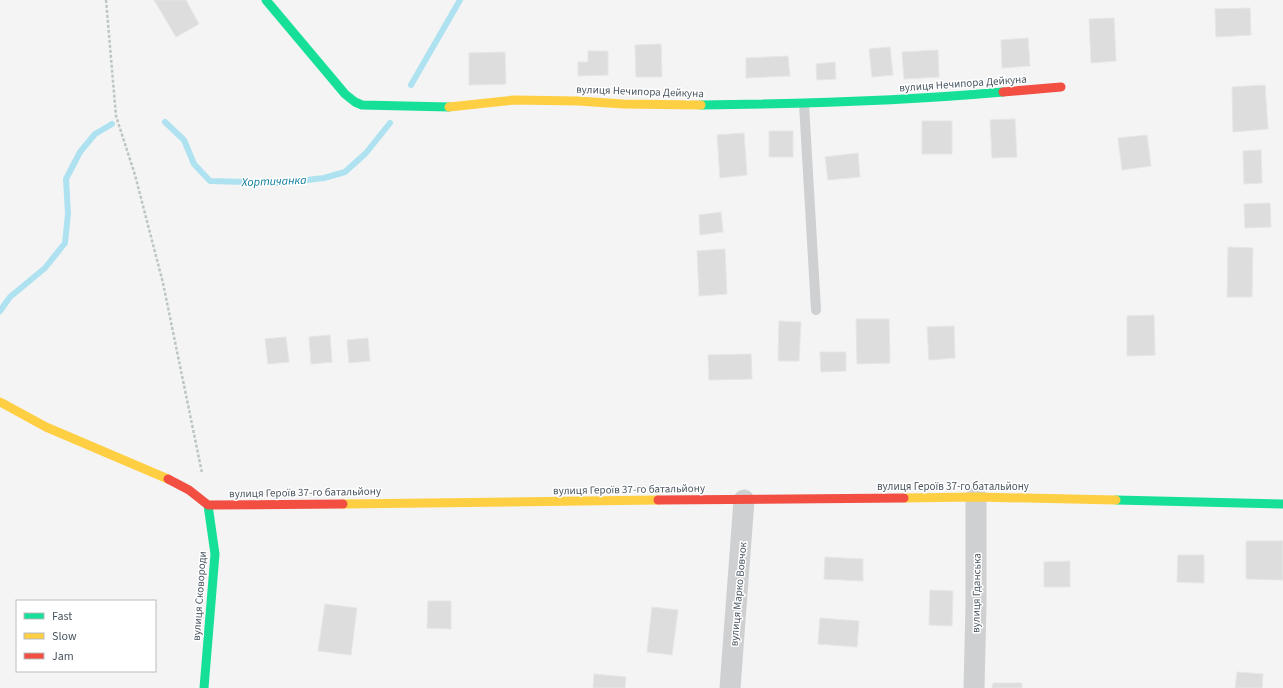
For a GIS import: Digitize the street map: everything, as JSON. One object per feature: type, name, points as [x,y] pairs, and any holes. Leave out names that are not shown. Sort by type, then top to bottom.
[{"type":"street","name":"вулиця Нечипора Дейкуна","points":[[266,0],[345,94],[355,102],[362,105],[442,108],[514,100],[578,101],[670,106],[804,104],[939,98],[1060,87]]},
{"type":"street","points":[[0,402],[46,427],[176,482],[200,496],[208,505]]},
{"type":"street","name":"вулиця Героїв 37-го батальйону","points":[[208,505],[976,497],[1283,504]]},
{"type":"street","name":"вулиця Гданська","points":[[974,688],[976,497]]},
{"type":"street","name":"вулиця Марко Вовчок","points":[[730,688],[744,500]]},
{"type":"street","name":"вулиця Сковороди","points":[[204,688],[215,554],[208,505]]},
{"type":"lane","points":[[804,104],[816,310]]},
{"type":"path","points":[[106,0],[116,116],[135,174],[163,283],[202,475]]},
{"type":"building","points":[[154,0],[186,0],[199,24],[176,37]]},
{"type":"building","points":[[1250,8],[1251,35],[1216,37],[1215,9]]},
{"type":"building","points":[[1114,18],[1116,61],[1091,63],[1089,19]]},
{"type":"building","points":[[1028,38],[1030,66],[1002,68],[1001,40]]},
{"type":"building","points":[[661,44],[662,77],[636,77],[635,45]]},
{"type":"building","points":[[890,47],[893,75],[872,77],[869,49]]},
{"type":"building","points":[[938,50],[939,77],[904,79],[902,52]]},
{"type":"building","points":[[588,51],[608,51],[608,75],[578,76],[578,62],[588,62]]},
{"type":"building","points":[[505,52],[506,84],[469,85],[469,53]]},
{"type":"building","points":[[788,56],[790,76],[746,78],[746,58]]},
{"type":"building","points":[[835,62],[836,79],[817,80],[816,64]]},
{"type":"building","points":[[1265,85],[1268,129],[1233,132],[1232,87]]},
{"type":"building","points":[[1015,119],[1017,157],[992,158],[990,120]]},
{"type":"building","points":[[922,121],[952,121],[952,154],[922,154]]},
{"type":"building","points":[[769,131],[793,131],[793,157],[769,157]]},
{"type":"building","points":[[744,133],[747,175],[720,178],[717,135]]},
{"type":"building","points":[[1147,135],[1151,166],[1122,170],[1118,138]]},
{"type":"building","points":[[1261,150],[1262,183],[1244,184],[1243,151]]},
{"type":"building","points":[[858,153],[860,177],[828,180],[825,157]]},
{"type":"building","points":[[1270,203],[1271,227],[1245,228],[1244,204]]},
{"type":"building","points":[[721,212],[723,232],[700,235],[699,215]]},
{"type":"building","points":[[1228,247],[1253,248],[1252,297],[1227,297]]},
{"type":"building","points":[[725,249],[727,294],[699,296],[697,251]]},
{"type":"building","points":[[1154,315],[1155,355],[1127,356],[1127,316]]},
{"type":"building","points":[[856,319],[889,319],[890,363],[857,364]]},
{"type":"building","points":[[779,321],[801,322],[799,361],[778,361]]},
{"type":"building","points":[[954,326],[955,358],[929,360],[927,327]]},
{"type":"building","points":[[330,335],[332,362],[311,364],[309,337]]},
{"type":"building","points":[[286,337],[289,362],[268,364],[265,339]]},
{"type":"building","points":[[368,338],[370,361],[349,363],[347,340]]},
{"type":"building","points":[[820,352],[846,352],[846,371],[821,372]]},
{"type":"building","points":[[751,354],[752,379],[709,380],[708,355]]},
{"type":"building","points":[[1246,541],[1283,541],[1283,580],[1246,579]]},
{"type":"building","points":[[1178,555],[1204,555],[1204,583],[1177,582]]},
{"type":"building","points":[[825,557],[863,559],[863,581],[824,579]]},
{"type":"building","points":[[1070,561],[1070,587],[1044,587],[1044,562]]},
{"type":"building","points":[[930,590],[953,591],[952,626],[929,625]]},
{"type":"building","points":[[428,601],[451,601],[451,629],[427,628]]},
{"type":"building","points":[[325,604],[357,608],[351,655],[318,651]]},
{"type":"building","points":[[652,607],[678,610],[672,655],[647,652]]},
{"type":"building","points":[[820,618],[859,621],[857,647],[818,644]]},
{"type":"building","points":[[1237,672],[1263,674],[1262,688],[1235,688]]},
{"type":"building","points":[[594,674],[626,677],[625,688],[593,688]]},
{"type":"building","points":[[993,683],[1022,683],[1022,688],[992,688]]},
{"type":"waterway","name":"Хортичанка","points":[[411,85],[460,0]]},
{"type":"waterway","name":"Хортичанка","points":[[165,122],[184,140],[194,164],[210,181],[281,183],[324,178],[345,172],[366,153],[390,123]]},
{"type":"waterway","name":"Хортичанка","points":[[0,311],[10,297],[45,268],[65,243],[68,214],[66,179],[80,152],[95,134],[112,124]]},
{"type":"traffic: fast","points":[[266,0],[345,94],[355,102],[362,105],[449,107]]},
{"type":"traffic: fast","points":[[701,105],[852,102],[1003,92]]},
{"type":"traffic: fast","points":[[1116,500],[1283,504]]},
{"type":"traffic: fast","points":[[204,688],[215,554],[208,505]]},
{"type":"traffic: slow","points":[[449,107],[514,100],[701,105]]},
{"type":"traffic: slow","points":[[0,402],[46,427],[168,479]]},
{"type":"traffic: slow","points":[[904,498],[976,497],[1116,500]]},
{"type":"traffic: slow","points":[[343,504],[658,500]]},
{"type":"traffic: jam","points":[[1003,92],[1061,87]]},
{"type":"traffic: jam","points":[[168,479],[189,490],[208,505],[343,504]]},
{"type":"traffic: jam","points":[[658,500],[904,498]]}]
